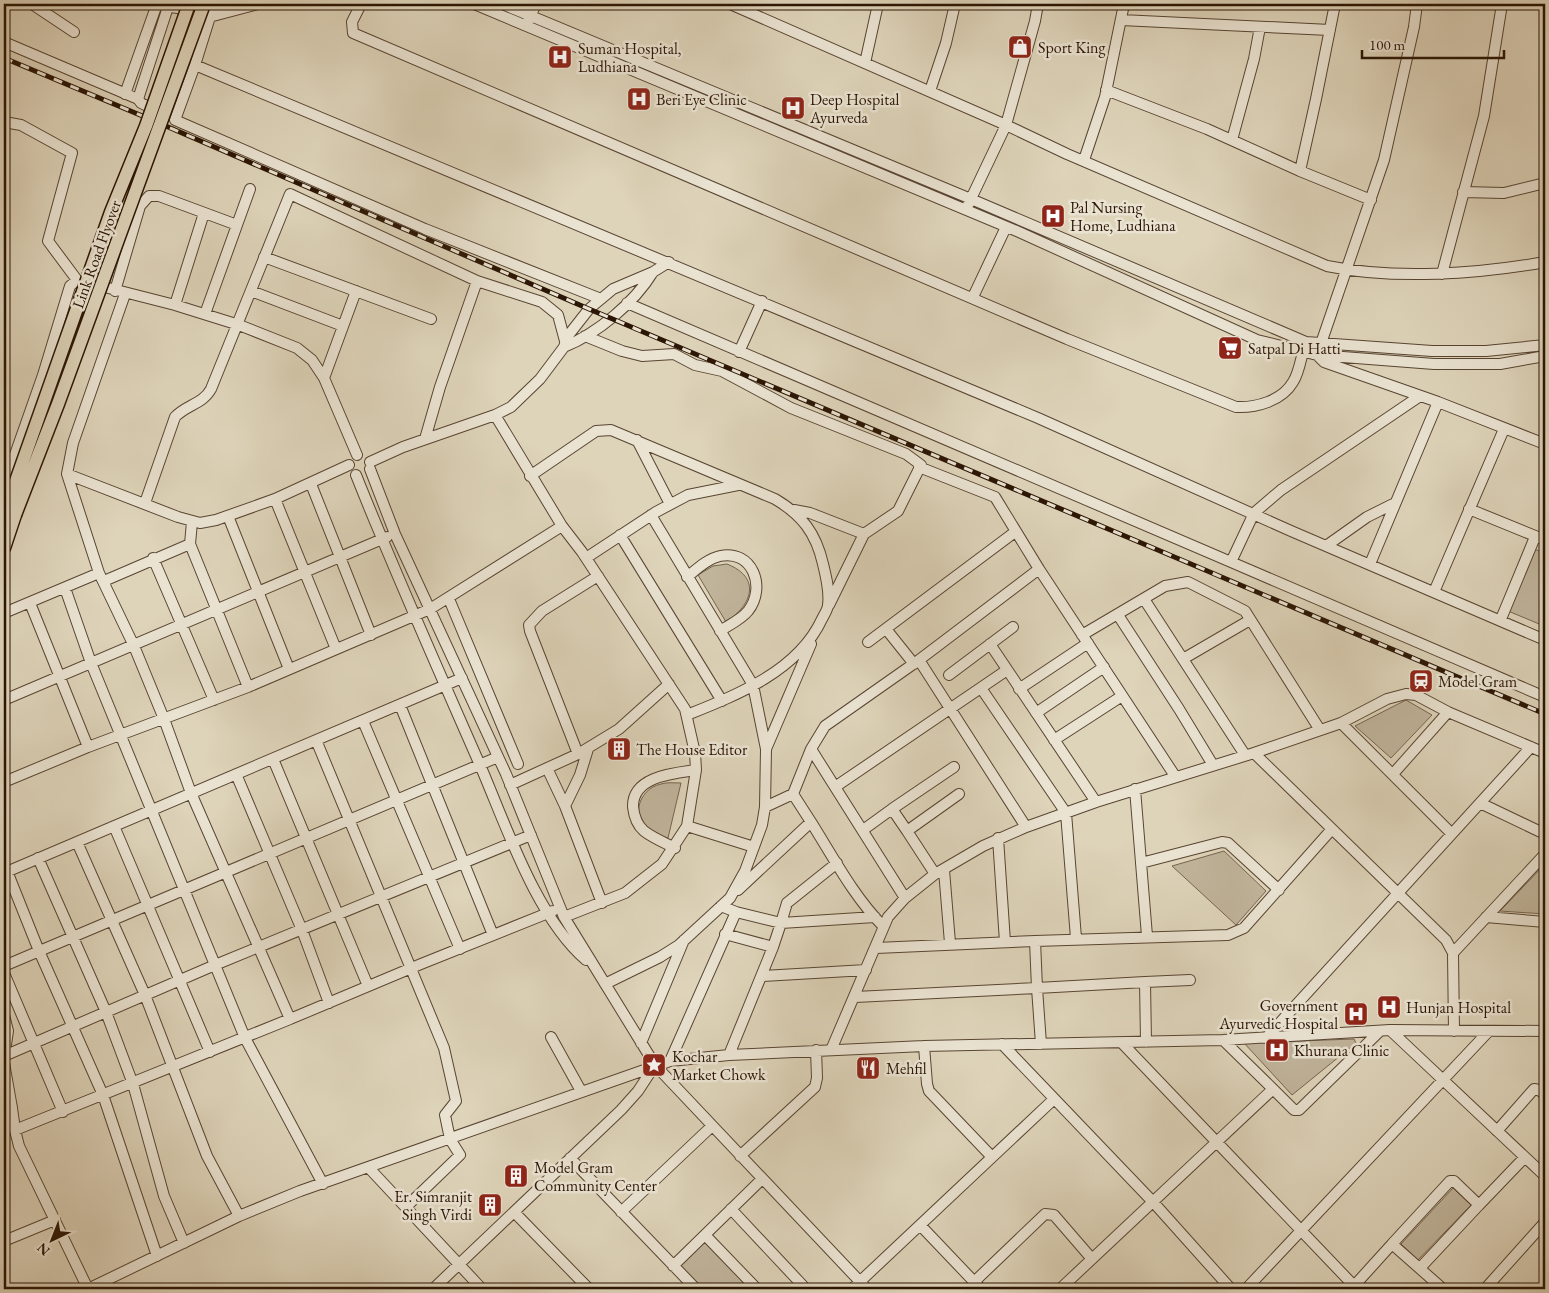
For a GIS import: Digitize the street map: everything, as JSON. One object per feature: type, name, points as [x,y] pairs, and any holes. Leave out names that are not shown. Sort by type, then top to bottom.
[{"type":"main road","name":"Link Road Flyover","points":[[4,548],[8,514],[58,404],[205,8]]},
{"type":"street","points":[[32,4],[74,32]]},
{"type":"street","points":[[125,94],[155,4],[205,8],[258,4]]},
{"type":"street","points":[[205,8],[225,4]]},
{"type":"street","points":[[361,4],[352,22],[353,33],[973,297],[1067,339],[1236,407],[1258,406],[1282,394],[1293,383],[1306,342]]},
{"type":"street","points":[[474,4],[528,21],[971,199],[1306,342],[1432,351],[1486,351],[1545,345]]},
{"type":"street","points":[[502,4],[528,21],[1006,226],[1257,340],[1302,353],[1434,364],[1500,364],[1545,356]]},
{"type":"street","points":[[528,21],[536,4]]},
{"type":"street","points":[[730,4],[1327,266],[1347,270],[1442,274],[1545,262]]},
{"type":"street","points":[[865,62],[878,4]]},
{"type":"street","points":[[930,91],[946,43],[955,4]]},
{"type":"street","points":[[966,210],[1006,125],[1038,4]]},
{"type":"street","points":[[1084,160],[1106,90],[1124,4]]},
{"type":"street","points":[[1300,170],[1334,4]]},
{"type":"street","points":[[1317,355],[1384,160],[1414,27],[1417,4]]},
{"type":"street","points":[[1442,274],[1484,116],[1502,4]]},
{"type":"street","points":[[138,99],[168,5]]},
{"type":"street","points":[[175,120],[195,64],[205,8]]},
{"type":"street","points":[[1121,20],[1330,30]]},
{"type":"street","points":[[1232,140],[1252,67],[1260,27]]},
{"type":"street","points":[[4,42],[138,99],[140,103],[175,120],[425,228],[601,299]]},
{"type":"street","points":[[195,64],[1038,418],[1326,546],[1545,639]]},
{"type":"street","points":[[1106,90],[1232,140],[1371,200]]},
{"type":"street","points":[[4,122],[21,125],[72,153],[48,241],[76,280],[175,305],[239,324],[297,348],[312,360],[324,378],[356,455]]},
{"type":"street","points":[[1463,192],[1504,193],[1545,183]]},
{"type":"street","points":[[205,314],[250,188]]},
{"type":"street","points":[[145,503],[175,417],[186,407],[204,399],[208,394],[239,324],[290,194],[477,281],[542,302],[550,307],[561,322],[564,344]]},
{"type":"street","points":[[237,225],[154,195],[145,199],[140,206],[120,292],[73,443],[68,474],[101,577],[134,646],[192,793],[290,1020]]},
{"type":"street","points":[[175,305],[204,213]]},
{"type":"street","points":[[973,297],[1006,226]]},
{"type":"street","points":[[264,257],[431,319]]},
{"type":"street","points":[[356,475],[366,474],[370,465],[425,439],[495,415],[511,407],[540,379],[590,309],[623,283],[652,272],[669,262]]},
{"type":"street","points":[[564,344],[585,336],[627,303],[652,272]]},
{"type":"street","points":[[4,486],[70,286],[76,280]]},
{"type":"street","points":[[425,439],[440,387],[477,281]]},
{"type":"street","points":[[251,291],[343,326]]},
{"type":"street","points":[[324,378],[356,291]]},
{"type":"street","points":[[739,352],[762,301]]},
{"type":"street","points":[[627,303],[1545,697]]},
{"type":"street","points":[[585,336],[622,351],[642,356],[674,354],[695,365],[722,371],[791,408],[906,454],[921,465],[898,511],[864,534],[817,630],[766,749]]},
{"type":"street","points":[[1317,355],[1324,362],[1438,402],[1545,444]]},
{"type":"street","points":[[1231,562],[1254,513],[1281,490],[1420,396]]},
{"type":"street","points":[[1370,564],[1438,402]]},
{"type":"street","points":[[15,1130],[133,1084],[171,1066],[290,1020],[368,986],[548,913],[562,913],[602,903],[625,893],[644,880],[662,864],[674,848],[687,826],[696,770],[695,753],[685,708],[586,558],[562,526],[530,476],[495,415]]},
{"type":"street","points":[[1434,592],[1504,429]]},
{"type":"street","points":[[530,476],[596,432],[611,430],[775,499],[794,510],[810,513],[864,534]]},
{"type":"street","points":[[637,440],[670,504]]},
{"type":"street","points":[[596,969],[569,942],[535,892],[414,616],[356,475],[351,471],[349,465],[351,459],[356,455],[366,456],[395,534],[498,757],[562,913],[641,1043],[655,1065],[863,1285]]},
{"type":"street","points":[[68,474],[192,522],[207,522],[275,499],[349,465]]},
{"type":"street","points":[[919,467],[989,493],[999,503],[1015,532],[1175,776]]},
{"type":"street","points":[[311,484],[371,635]]},
{"type":"street","points":[[586,558],[651,515],[688,495],[739,484]]},
{"type":"street","points":[[275,499],[336,649]]},
{"type":"street","points":[[1326,546],[1367,517],[1394,504]]},
{"type":"street","points":[[1469,509],[1540,539],[1501,620]]},
{"type":"street","points":[[794,510],[810,531],[816,544],[826,575],[828,606]]},
{"type":"street","points":[[651,515],[753,684],[766,749],[765,807],[754,848],[745,871],[730,898]]},
{"type":"street","points":[[228,516],[289,669]]},
{"type":"street","points":[[192,522],[190,544],[248,686]]},
{"type":"street","points":[[4,782],[88,747],[214,700],[430,609],[449,599],[562,526]]},
{"type":"street","points":[[868,642],[1015,532]]},
{"type":"street","points":[[4,700],[60,678],[395,534]]},
{"type":"street","points":[[620,535],[722,702]]},
{"type":"street","points":[[4,613],[65,588],[101,577],[190,544]]},
{"type":"street","points":[[687,577],[705,563],[720,556],[733,556],[752,570],[758,581],[754,601],[748,612],[720,631]]},
{"type":"street","points":[[154,558],[214,700]]},
{"type":"street","points":[[765,807],[793,794],[811,749],[825,726],[916,662],[1039,569]]},
{"type":"street","points":[[578,754],[530,631],[530,625],[542,611],[598,576]]},
{"type":"street","points":[[1019,689],[1118,615],[1173,583],[1188,582],[1245,611],[1320,730]]},
{"type":"street","points":[[65,588],[91,664],[245,1038],[322,1184]]},
{"type":"street","points":[[449,599],[518,764]]},
{"type":"street","points":[[1144,599],[1249,754],[1332,829],[1446,940],[1453,953],[1454,1031]]},
{"type":"street","points":[[30,603],[88,747]]},
{"type":"street","points":[[1118,615],[1179,708],[1213,765]]},
{"type":"street","points":[[1183,659],[1250,620]]},
{"type":"street","points":[[949,675],[1013,627]]},
{"type":"street","points":[[886,629],[916,662],[951,709],[1026,827]]},
{"type":"street","points":[[687,715],[722,702],[782,668],[799,654],[817,630]]},
{"type":"street","points":[[990,644],[1096,802]]},
{"type":"street","points":[[1036,713],[1104,667]]},
{"type":"street","points":[[835,788],[1007,670]]},
{"type":"street","points":[[157,1256],[103,1095],[71,1027],[5,872],[462,678]]},
{"type":"street","points":[[510,785],[578,754],[619,729],[669,684]]},
{"type":"street","points":[[981,688],[1066,814],[1076,938]]},
{"type":"street","points":[[831,1050],[876,948],[883,926],[905,898],[940,872],[998,838],[1096,802],[1341,723],[1387,699],[1406,694],[1416,695],[1448,712],[1545,752]]},
{"type":"street","points":[[1054,740],[1122,696]]},
{"type":"street","points":[[400,705],[493,935]]},
{"type":"street","points":[[1393,774],[1448,712]]},
{"type":"street","points":[[362,721],[460,949]]},
{"type":"street","points":[[1341,723],[1451,833]]},
{"type":"street","points":[[316,740],[409,969],[444,1048],[453,1083],[456,1101],[445,1115],[450,1139],[460,1155],[406,1207]]},
{"type":"street","points":[[1266,1038],[1531,747]]},
{"type":"street","points":[[565,806],[580,775],[588,748]]},
{"type":"street","points":[[811,749],[905,898]]},
{"type":"street","points":[[4,966],[498,757]]},
{"type":"street","points":[[273,759],[368,986]]},
{"type":"street","points":[[863,830],[954,767]]},
{"type":"street","points":[[547,768],[565,806],[602,903]]},
{"type":"street","points":[[674,848],[642,830],[634,815],[633,801],[643,785],[660,776],[696,770]]},
{"type":"street","points":[[236,774],[302,930],[329,1003]]},
{"type":"street","points":[[1135,789],[1147,936]]},
{"type":"street","points":[[793,794],[837,864],[875,918],[883,926]]},
{"type":"street","points":[[907,831],[959,794]]},
{"type":"street","points":[[1480,803],[1545,834]]},
{"type":"street","points":[[892,809],[940,872],[950,944]]},
{"type":"street","points":[[605,984],[660,958],[685,940],[811,822]]},
{"type":"street","points":[[114,826],[210,1052]]},
{"type":"street","points":[[687,826],[754,848]]},
{"type":"street","points":[[876,948],[1076,938],[1228,935],[1244,928],[1332,829]]},
{"type":"street","points":[[4,1057],[215,965],[530,835]]},
{"type":"street","points":[[998,838],[1005,942]]},
{"type":"street","points":[[77,842],[145,995],[207,1156],[239,1216]]},
{"type":"street","points":[[1141,863],[1222,842],[1228,843],[1279,890]]},
{"type":"street","points":[[1453,953],[1545,854]]},
{"type":"street","points":[[38,858],[106,1012],[133,1084],[164,1196],[184,1243]]},
{"type":"street","points":[[729,1055],[764,976],[787,903],[837,864]]},
{"type":"street","points":[[721,906],[736,912],[781,923],[875,918]]},
{"type":"street","points":[[670,1061],[736,912]]},
{"type":"street","points":[[1486,917],[1545,922]]},
{"type":"street","points":[[726,934],[774,948]]},
{"type":"street","points":[[641,1043],[685,940]]},
{"type":"street","points":[[1035,940],[1041,1044]]},
{"type":"street","points":[[764,976],[866,970]]},
{"type":"street","points":[[4,973],[63,1112]]},
{"type":"street","points":[[855,997],[1190,980]]},
{"type":"street","points":[[1145,982],[1146,1042]]},
{"type":"street","points":[[4,1015],[8,1031],[4,1057]]},
{"type":"street","points":[[1385,1031],[1442,1080],[1545,1176]]},
{"type":"street","points":[[1223,1040],[1294,1110],[1299,1110],[1385,1031]]},
{"type":"street","points":[[4,1063],[8,1109],[19,1146],[88,1289],[239,1216],[322,1184],[670,1061],[729,1055],[924,1046],[1223,1040],[1385,1031],[1545,1031]]},
{"type":"street","points":[[1246,1289],[1488,1032]]},
{"type":"street","points":[[551,1037],[581,1091]]},
{"type":"street","points":[[1122,1043],[1356,1288],[1392,1244],[1452,1180],[1479,1204]]},
{"type":"street","points":[[1002,1044],[1154,1203],[1231,1289]]},
{"type":"street","points":[[924,1046],[929,1091],[992,1157]]},
{"type":"street","points":[[740,1156],[815,1087],[817,1078],[816,1050]]},
{"type":"street","points":[[433,1289],[630,1101],[655,1065]]},
{"type":"street","points":[[1063,1288],[1273,1089]]},
{"type":"street","points":[[1497,1131],[1534,1089],[1539,1090],[1545,1095]]},
{"type":"street","points":[[852,1289],[863,1285],[921,1226],[1054,1099]]},
{"type":"street","points":[[621,1212],[712,1126]]},
{"type":"street","points":[[1420,1268],[1525,1157]]},
{"type":"street","points":[[570,1158],[696,1289]]},
{"type":"street","points":[[369,1168],[482,1289]]},
{"type":"street","points":[[673,1266],[762,1179]]},
{"type":"street","points":[[731,1209],[806,1289]]},
{"type":"street","points":[[514,1212],[589,1289]]},
{"type":"street","points":[[921,1226],[978,1286],[1045,1214],[1054,1215],[1092,1259]]},
{"type":"street","points":[[4,1241],[54,1220]]},
{"type":"street","points":[[1485,1289],[1545,1222]]},
{"type":"street","points":[[705,1235],[757,1289]]},
{"type":"street","points":[[1392,1244],[1443,1289]]},
{"type":"shaded area","points":[[1534,549],[1545,553],[1544,626],[1508,611]]},
{"type":"shaded area","points":[[727,564],[738,570],[745,577],[749,584],[749,592],[742,608],[726,622],[698,575],[713,566]]},
{"type":"shaded area","points":[[1406,700],[1432,715],[1391,758],[1355,726]]},
{"type":"shaded area","points":[[681,783],[668,838],[655,835],[645,829],[641,822],[639,806],[646,792],[661,784]]},
{"type":"shaded area","points":[[1224,851],[1266,891],[1236,925],[1172,866]]},
{"type":"shaded area","points":[[1545,864],[1545,914],[1500,911]]},
{"type":"shaded area","points":[[1354,1039],[1356,1043],[1292,1095],[1244,1043]]},
{"type":"shaded area","points":[[1453,1188],[1471,1205],[1418,1260],[1401,1244]]},
{"type":"shaded area","points":[[704,1241],[753,1289],[699,1289],[677,1266]]},
{"type":"railway","points":[[4,58],[589,309],[1545,714]]},
{"type":"place","name":"Sport King","points":[[1020,47]]},
{"type":"place","name":"Suman Hospital, Ludhiana","points":[[560,57]]},
{"type":"place","name":"Beri Eye Clinic","points":[[639,99]]},
{"type":"place","name":"Deep Hospital Ayurveda","points":[[793,108]]},
{"type":"place","name":"Pal Nursing Home, Ludhiana","points":[[1053,216]]},
{"type":"place","name":"Satpal Di Hatti","points":[[1230,348]]},
{"type":"place","name":"Model Gram","points":[[1421,681]]},
{"type":"place","name":"The House Editor","points":[[619,749]]},
{"type":"place","name":"Hunjan Hospital","points":[[1389,1007]]},
{"type":"place","name":"Government Ayurvedic Hospital","points":[[1356,1014]]},
{"type":"place","name":"Khurana Clinic","points":[[1277,1050]]},
{"type":"place","name":"Kochar Market Chowk","points":[[654,1065]]},
{"type":"place","name":"Mehfil","points":[[868,1068]]},
{"type":"place","name":"Model Gram Community Center","points":[[516,1176]]},
{"type":"place","name":"Er. Simranjit Singh Virdi","points":[[490,1205]]}]
